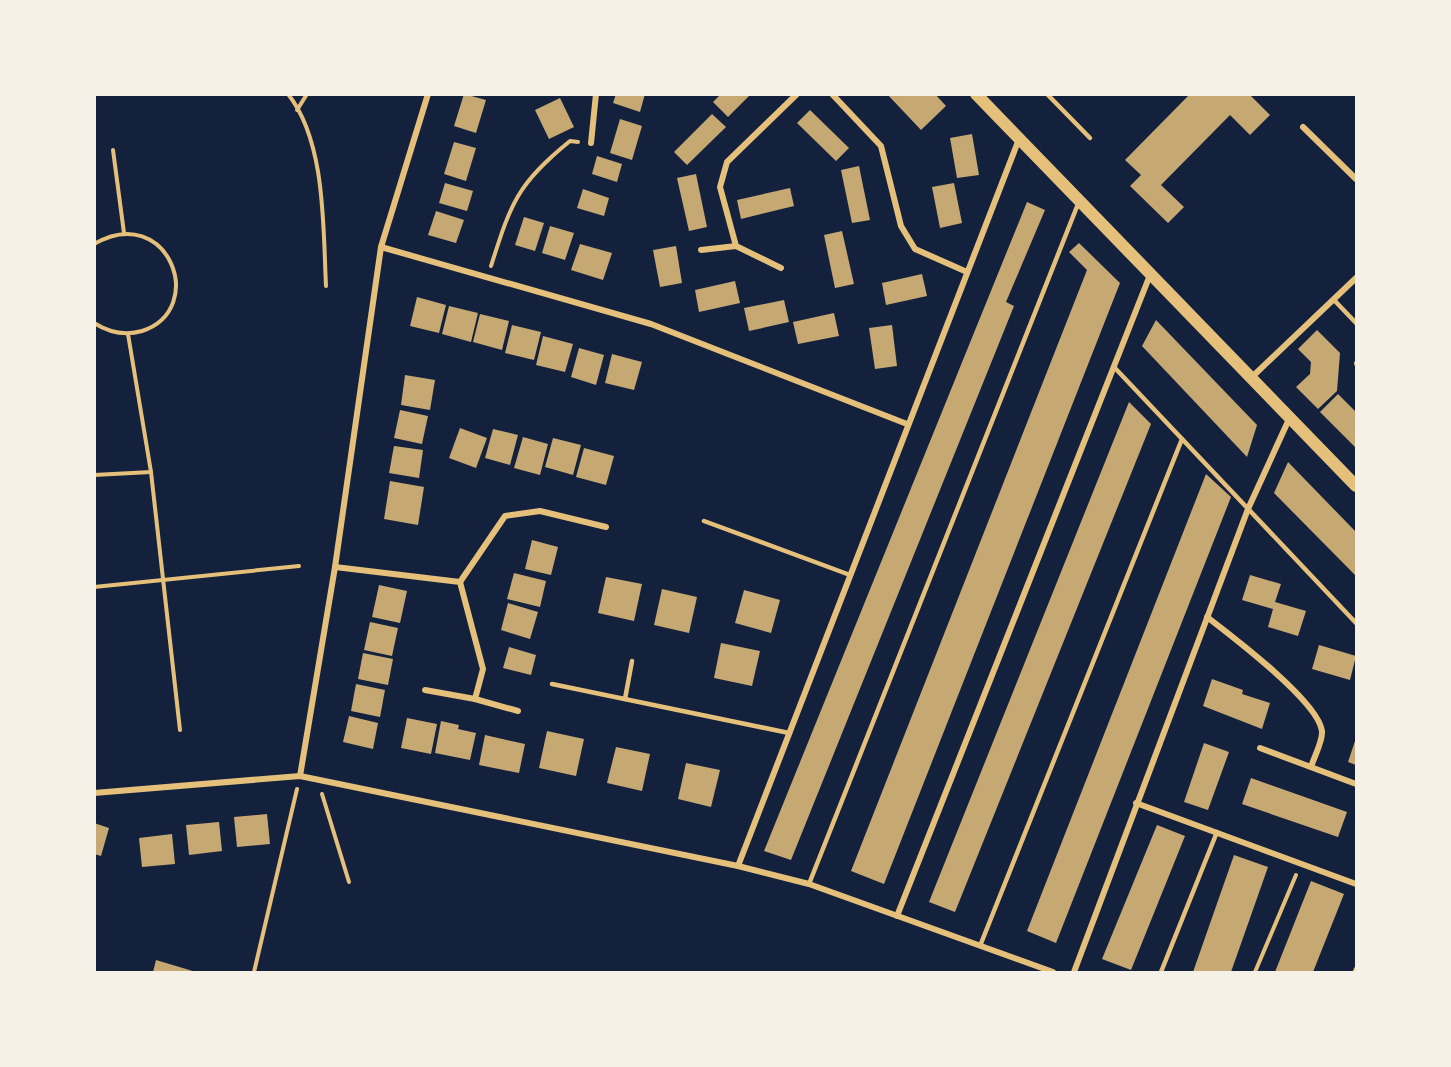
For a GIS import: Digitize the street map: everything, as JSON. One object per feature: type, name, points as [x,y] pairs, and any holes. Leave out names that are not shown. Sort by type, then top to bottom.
[{"type":"main road","points":[[976,94],[1290,415],[1356,486]]},
{"type":"street","points":[[300,776],[335,567],[381,247],[428,94]]},
{"type":"street","points":[[591,143],[596,94]]},
{"type":"street","points":[[736,246],[720,187],[727,162],[797,94]]},
{"type":"street","points":[[832,94],[881,146],[901,226],[915,249],[968,272]]},
{"type":"street","points":[[1303,127],[1356,179]]},
{"type":"street","points":[[738,866],[907,424],[1020,138]]},
{"type":"street","points":[[701,250],[736,246],[781,268]]},
{"type":"street","points":[[381,247],[651,324],[907,424]]},
{"type":"street","points":[[897,916],[1150,274]]},
{"type":"street","points":[[1252,377],[1356,278]]},
{"type":"street","points":[[1074,972],[1248,509],[1290,415]]},
{"type":"street","points":[[475,699],[483,669],[460,582],[505,516],[540,511],[606,527]]},
{"type":"street","points":[[335,567],[460,582]]},
{"type":"street","points":[[1208,617],[1247,648],[1316,716],[1322,733],[1311,767]]},
{"type":"street","points":[[425,690],[475,699],[518,711]]},
{"type":"street","points":[[1260,748],[1356,784]]},
{"type":"street","points":[[94,793],[300,776],[738,866],[809,884],[1053,972]]},
{"type":"street","points":[[1136,803],[1356,884]]},
{"type":"lane","points":[[1047,94],[1090,138]]},
{"type":"lane","points":[[809,884],[1079,201]]},
{"type":"lane","points":[[1334,300],[1356,323]]},
{"type":"lane","points":[[1114,367],[1356,624]]},
{"type":"lane","points":[[980,946],[1182,439]]},
{"type":"lane","points":[[704,521],[850,575]]},
{"type":"lane","points":[[625,699],[633,662]]},
{"type":"lane","points":[[552,684],[789,734]]},
{"type":"lane","points":[[1161,972],[1216,832]]},
{"type":"path","points":[[288,94],[304,124],[321,182],[326,286]]},
{"type":"path","points":[[297,110],[308,94]]},
{"type":"path","points":[[488,277],[508,213],[520,189],[545,161],[570,141],[591,143]]},
{"type":"path","points":[[113,150],[124,233]]},
{"type":"path","points":[[94,244],[110,235],[131,232],[152,240],[167,253],[176,272],[175,295],[168,312],[150,328],[128,334],[105,330],[94,323]]},
{"type":"path","points":[[128,334],[151,472],[180,730]]},
{"type":"path","points":[[94,475],[151,472]]},
{"type":"path","points":[[94,587],[299,566]]},
{"type":"path","points":[[254,972],[300,776]]},
{"type":"path","points":[[318,780],[349,882]]},
{"type":"path","points":[[1256,972],[1300,863]]},
{"type":"building","points":[[464,94],[486,100],[476,133],[454,126]]},
{"type":"building","points":[[616,94],[645,94],[640,112],[613,103]]},
{"type":"building","points":[[721,94],[751,94],[728,117],[713,102]]},
{"type":"building","points":[[887,94],[935,94],[946,106],[921,130]]},
{"type":"building","points":[[1190,94],[1249,94],[1270,115],[1250,135],[1230,115],[1161,185],[1184,207],[1168,223],[1130,186],[1141,175],[1125,160]]},
{"type":"building","points":[[560,98],[574,127],[549,139],[535,110]]},
{"type":"building","points":[[810,110],[849,148],[836,161],[797,123]]},
{"type":"building","points":[[712,114],[726,127],[687,165],[674,152]]},
{"type":"building","points":[[620,119],[642,126],[632,160],[610,153]]},
{"type":"building","points":[[972,134],[979,175],[957,178],[950,138]]},
{"type":"building","points":[[454,142],[476,148],[466,181],[444,174]]},
{"type":"building","points":[[597,156],[622,164],[617,182],[592,174]]},
{"type":"building","points":[[859,166],[870,220],[852,223],[841,170]]},
{"type":"building","points":[[696,174],[707,227],[689,231],[677,178]]},
{"type":"building","points":[[445,183],[473,191],[467,211],[439,203]]},
{"type":"building","points":[[954,183],[962,223],[940,228],[932,187]]},
{"type":"building","points":[[790,188],[794,206],[741,219],[737,200]]},
{"type":"building","points":[[583,189],[609,198],[604,216],[577,208]]},
{"type":"building","points":[[1027,202],[1045,210],[1006,302],[1014,306],[791,860],[764,851]]},
{"type":"building","points":[[436,211],[464,220],[456,243],[428,235]]},
{"type":"building","points":[[524,217],[544,223],[535,251],[515,245]]},
{"type":"building","points":[[550,226],[574,233],[565,260],[542,253]]},
{"type":"building","points":[[842,231],[854,284],[835,288],[824,235]]},
{"type":"building","points":[[1079,243],[1120,283],[884,884],[851,871],[1087,270],[1069,252]]},
{"type":"building","points":[[580,244],[612,253],[603,280],[571,270]]},
{"type":"building","points":[[676,246],[682,283],[660,287],[653,250]]},
{"type":"building","points":[[922,274],[927,296],[886,305],[882,283]]},
{"type":"building","points":[[735,281],[740,303],[699,312],[695,290]]},
{"type":"building","points":[[417,297],[446,305],[439,333],[410,326]]},
{"type":"building","points":[[784,300],[789,322],[749,331],[744,308]]},
{"type":"building","points":[[449,306],[478,313],[471,342],[442,334]]},
{"type":"building","points":[[834,313],[839,336],[798,344],[793,322]]},
{"type":"building","points":[[480,314],[509,321],[502,350],[473,342]]},
{"type":"building","points":[[1156,320],[1257,425],[1247,457],[1142,346]]},
{"type":"building","points":[[512,325],[541,332],[534,360],[505,353]]},
{"type":"building","points":[[892,325],[897,366],[875,369],[869,328]]},
{"type":"building","points":[[1317,330],[1340,353],[1337,391],[1318,409],[1296,387],[1310,374],[1311,362],[1298,349]]},
{"type":"building","points":[[543,336],[573,344],[565,372],[536,365]]},
{"type":"building","points":[[579,348],[604,355],[596,385],[571,377]]},
{"type":"building","points":[[612,354],[642,362],[634,390],[605,383]]},
{"type":"building","points":[[405,375],[435,380],[430,410],[401,405]]},
{"type":"building","points":[[1338,394],[1356,412],[1356,448],[1320,412]]},
{"type":"building","points":[[1129,402],[1151,424],[955,912],[929,902]]},
{"type":"building","points":[[400,410],[428,416],[422,444],[394,438]]},
{"type":"building","points":[[460,428],[487,438],[476,468],[449,458]]},
{"type":"building","points":[[493,429],[518,435],[510,465],[485,458]]},
{"type":"building","points":[[523,437],[548,444],[540,475],[514,468]]},
{"type":"building","points":[[553,438],[581,445],[573,475],[545,467]]},
{"type":"building","points":[[394,446],[423,450],[419,478],[389,473]]},
{"type":"building","points":[[584,448],[614,456],[606,485],[576,477]]},
{"type":"building","points":[[1288,462],[1356,532],[1356,576],[1274,493]]},
{"type":"building","points":[[1206,474],[1231,497],[1056,943],[1027,931]]},
{"type":"building","points":[[390,481],[424,487],[418,525],[384,519]]},
{"type":"building","points":[[532,540],[558,547],[551,575],[525,569]]},
{"type":"building","points":[[514,573],[546,581],[540,607],[507,599]]},
{"type":"building","points":[[1250,575],[1281,584],[1275,602],[1306,611],[1298,636],[1268,627],[1273,609],[1242,600]]},
{"type":"building","points":[[606,577],[642,584],[634,621],[598,613]]},
{"type":"building","points":[[379,585],[407,591],[400,623],[372,617]]},
{"type":"building","points":[[662,589],[697,597],[689,633],[654,625]]},
{"type":"building","points":[[744,590],[780,600],[771,633],[735,623]]},
{"type":"building","points":[[508,603],[538,612],[530,639],[501,630]]},
{"type":"building","points":[[370,622],[398,628],[392,656],[364,650]]},
{"type":"building","points":[[721,643],[760,651],[752,686],[714,678]]},
{"type":"building","points":[[1319,645],[1356,656],[1350,680],[1312,669]]},
{"type":"building","points":[[509,647],[536,655],[531,675],[503,668]]},
{"type":"building","points":[[363,653],[393,659],[388,685],[358,679]]},
{"type":"building","points":[[1212,679],[1243,690],[1242,694],[1270,703],[1262,729],[1203,706]]},
{"type":"building","points":[[356,684],[385,690],[380,717],[351,711]]},
{"type":"building","points":[[349,716],[378,723],[373,749],[343,742]]},
{"type":"building","points":[[407,718],[437,724],[431,754],[401,748]]},
{"type":"building","points":[[441,721],[459,725],[458,729],[476,733],[470,760],[435,753]]},
{"type":"building","points":[[547,731],[584,739],[576,776],[539,768]]},
{"type":"building","points":[[485,735],[525,744],[519,773],[479,765]]},
{"type":"building","points":[[1356,738],[1356,765],[1348,762]]},
{"type":"building","points":[[1204,743],[1229,752],[1208,810],[1184,802]]},
{"type":"building","points":[[616,747],[650,754],[642,791],[607,783]]},
{"type":"building","points":[[686,763],[720,770],[711,807],[678,799]]},
{"type":"building","points":[[1251,778],[1347,812],[1338,837],[1242,804]]},
{"type":"building","points":[[267,814],[270,844],[237,847],[234,817]]},
{"type":"building","points":[[219,822],[222,851],[189,855],[186,825]]},
{"type":"building","points":[[94,823],[109,828],[101,856],[94,854]]},
{"type":"building","points":[[1157,825],[1185,836],[1131,970],[1102,959]]},
{"type":"building","points":[[172,834],[175,864],[142,867],[139,838]]},
{"type":"building","points":[[1234,855],[1268,867],[1231,972],[1193,972]]},
{"type":"building","points":[[1311,881],[1344,894],[1313,972],[1275,972]]},
{"type":"building","points":[[156,960],[196,972],[153,972]]}]
